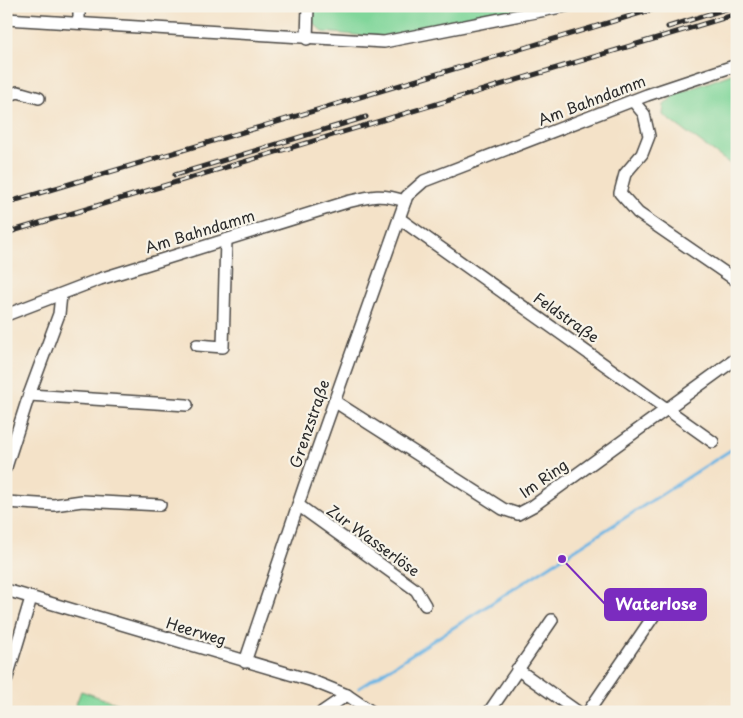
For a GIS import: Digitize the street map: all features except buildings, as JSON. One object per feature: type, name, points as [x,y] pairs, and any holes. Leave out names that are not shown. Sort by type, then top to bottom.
[{"type":"street","points":[[79,6],[79,23]]},
{"type":"street","points":[[307,39],[308,6]]},
{"type":"street","points":[[6,19],[307,39],[384,42],[566,6]]},
{"type":"street","name":"Am Bahndamm","points":[[6,315],[100,279],[374,195],[406,199],[424,181],[634,101],[737,65]]},
{"type":"street","points":[[6,96],[18,92],[39,98]]},
{"type":"street","points":[[634,101],[644,114],[649,136],[642,154],[625,174],[620,193],[638,213],[737,281]]},
{"type":"street","name":"Grenzstraße","points":[[245,662],[334,400],[406,199]]},
{"type":"street","name":"Feldstraße","points":[[400,219],[714,442]]},
{"type":"street","points":[[197,345],[222,346],[226,240]]},
{"type":"street","points":[[6,467],[29,395],[59,314],[61,295]]},
{"type":"street","name":"Im Ring","points":[[334,400],[504,509],[518,514],[533,506],[737,358]]},
{"type":"street","points":[[29,395],[187,405]]},
{"type":"street","points":[[6,502],[54,505],[82,501],[160,505]]},
{"type":"street","name":"Zur Wasserlöse","points":[[298,505],[416,590],[425,606]]},
{"type":"street","name":"Heerweg","points":[[6,590],[310,680],[347,695],[372,712]]},
{"type":"street","points":[[6,681],[31,598]]},
{"type":"street","points":[[588,712],[657,612]]},
{"type":"street","points":[[489,712],[552,620]]},
{"type":"street","points":[[517,670],[578,712]]},
{"type":"street","points":[[322,712],[347,695]]},
{"type":"green space","points":[[313,6],[543,6],[420,33],[375,37],[323,32],[311,21]]},
{"type":"green space","points":[[737,72],[737,169],[663,115],[664,105],[676,94]]},
{"type":"green space","points":[[81,691],[142,712],[73,712]]},
{"type":"waterway","points":[[359,688],[737,446]]},
{"type":"railway","points":[[6,203],[664,6]]},
{"type":"railway","points":[[668,27],[735,6]]},
{"type":"railway","points":[[6,233],[737,14]]},
{"type":"railway","points":[[175,175],[366,117]]},
{"type":"place","name":"Waterlose","points":[[562,559]]}]
